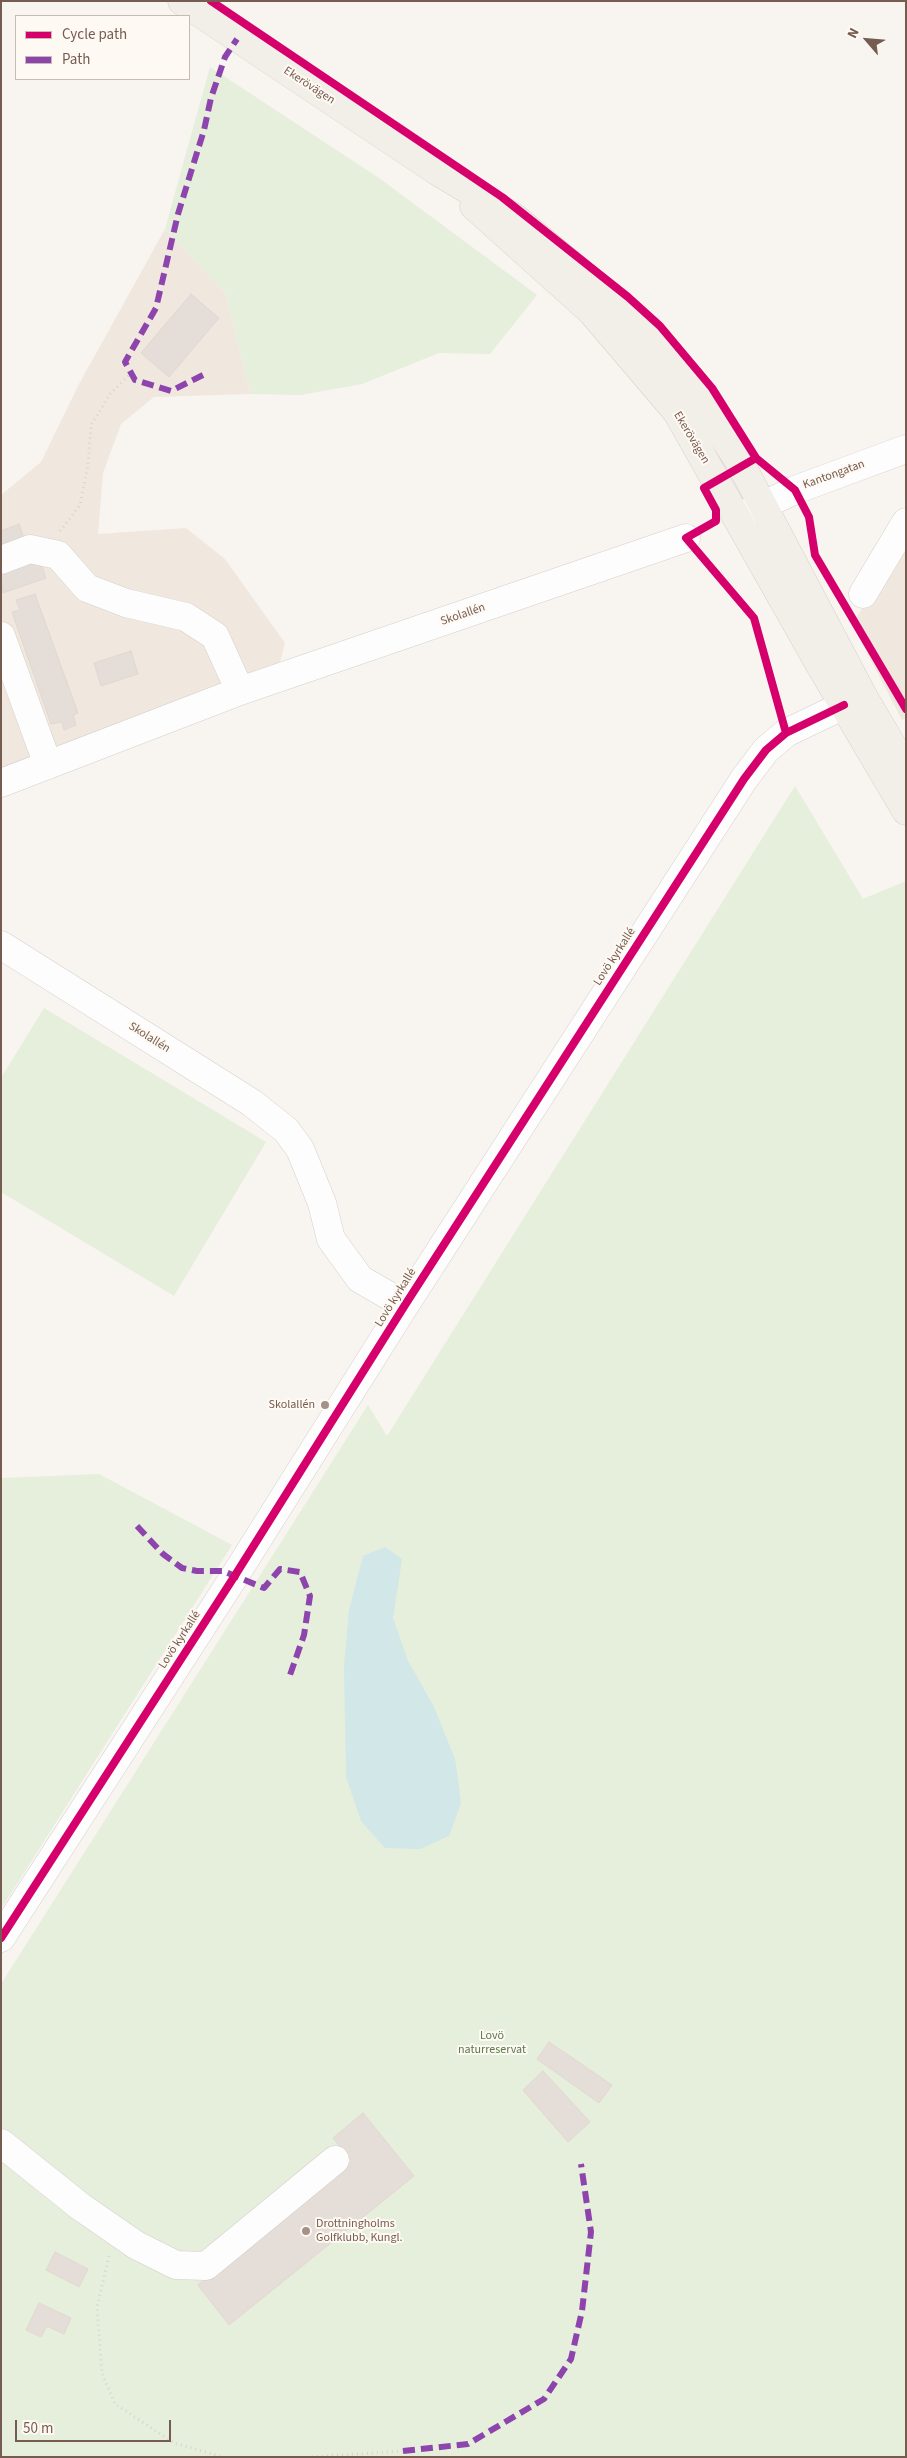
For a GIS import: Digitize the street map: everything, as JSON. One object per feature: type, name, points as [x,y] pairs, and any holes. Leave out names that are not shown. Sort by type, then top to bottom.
[{"type":"main road","name":"Ekerövägen","points":[[182,1],[437,170],[515,218],[606,294],[698,398],[742,466],[906,811]]},
{"type":"main road","name":"Ekerövägen","points":[[437,170],[501,232],[591,311],[677,412],[737,517],[854,701],[906,769]]},
{"type":"street","name":"Kantongatan","points":[[737,517],[763,507],[795,490],[906,449]]},
{"type":"street","points":[[863,594],[906,522]]},
{"type":"street","name":"Skolallén","points":[[1,783],[240,691],[686,538]]},
{"type":"street","points":[[1,560],[30,549],[58,556],[87,588],[126,603],[186,617],[215,636],[240,691]]},
{"type":"street","points":[[4,649],[48,765]]},
{"type":"street","name":"Lovö kyrkallé","points":[[1,1938],[234,1577],[405,1305],[744,779],[766,750],[786,733],[854,701]]},
{"type":"street","name":"Skolallén","points":[[1,945],[252,1103],[286,1130],[300,1149],[322,1203],[331,1239],[360,1279],[405,1305]]},
{"type":"street","points":[[1,2143],[85,2202],[115,2231],[136,2245],[176,2266],[206,2266],[335,2160]]},
{"type":"path","points":[[44,552],[80,505],[88,465],[91,426],[110,394],[131,372]]},
{"type":"path","points":[[115,2231],[97,2307],[102,2373],[115,2404],[174,2443],[223,2457]]},
{"type":"path","points":[[312,2457],[404,2451]]},
{"type":"shaded area","points":[[165,229],[225,293],[251,394],[154,397],[121,424],[103,473],[98,534],[186,528],[225,559],[285,643],[272,693],[1,798],[1,495],[41,462],[79,384]]},
{"type":"shaded area","points":[[906,542],[906,718],[902,720],[852,624]]},
{"type":"shaded area","points":[[385,1547],[402,1559],[393,1618],[408,1661],[434,1707],[455,1759],[461,1803],[449,1836],[420,1849],[385,1848],[361,1821],[346,1777],[344,1666],[349,1610],[363,1556]]},
{"type":"green space","points":[[210,67],[379,178],[537,295],[490,354],[439,353],[362,384],[300,395],[251,394],[225,293],[165,229]]},
{"type":"green space","name":"Lovö naturreservat","points":[[795,786],[863,899],[906,881],[906,2457],[1,2457],[1,1984],[368,1405],[387,1436]]},
{"type":"green space","points":[[44,1008],[266,1142],[174,1296],[1,1192],[1,1078]]},
{"type":"green space","points":[[99,1474],[232,1545],[1,1909],[1,1478]]},
{"type":"building","points":[[191,294],[219,318],[169,377],[141,353]]},
{"type":"building","points":[[19,524],[25,541],[1,550],[1,531]]},
{"type":"building","points":[[40,560],[46,578],[3,593],[1,574]]},
{"type":"building","points":[[35,594],[78,713],[73,715],[76,725],[64,730],[62,722],[51,724],[12,612],[20,610],[16,600]]},
{"type":"building","points":[[131,651],[138,674],[101,686],[94,663]]},
{"type":"building","points":[[549,2042],[612,2085],[599,2103],[537,2059]]},
{"type":"building","points":[[543,2071],[590,2122],[568,2142],[523,2090]]},
{"type":"building","name":"Drottningholms Golfklubb, Kungl.","points":[[363,2113],[414,2176],[229,2325],[198,2285],[352,2161],[333,2138]]},
{"type":"building","points":[[55,2252],[88,2269],[79,2287],[46,2270]]},
{"type":"building","points":[[39,2303],[71,2318],[64,2334],[47,2326],[41,2337],[26,2330]]},
{"type":"marked path","points":[[203,375],[171,391],[135,380],[125,362],[156,308],[178,214],[204,130],[211,98],[225,57],[237,39]]},
{"type":"marked path","points":[[137,1526],[163,1554],[182,1568],[197,1571],[223,1571],[264,1588],[280,1569],[300,1572],[310,1596],[304,1635],[290,1675]]},
{"type":"marked path","points":[[403,2451],[468,2444],[544,2399],[571,2359],[582,2311],[591,2232],[581,2164]]},
{"type":"cycle path","points":[[211,1],[502,197],[628,297],[660,326],[712,388],[756,458],[795,490],[809,517],[815,555],[906,709]]},
{"type":"cycle path","points":[[756,458],[704,488],[716,510],[716,521],[686,538],[754,618],[786,733]]},
{"type":"cycle path","points":[[1,1938],[234,1577],[405,1305],[744,779],[766,750],[786,733],[844,705]]},
{"type":"place","name":"Skolallén","points":[[325,1405]]},
{"type":"place","name":"Drottningholms Golfklubb, Kungl.","points":[[306,2231]]}]
